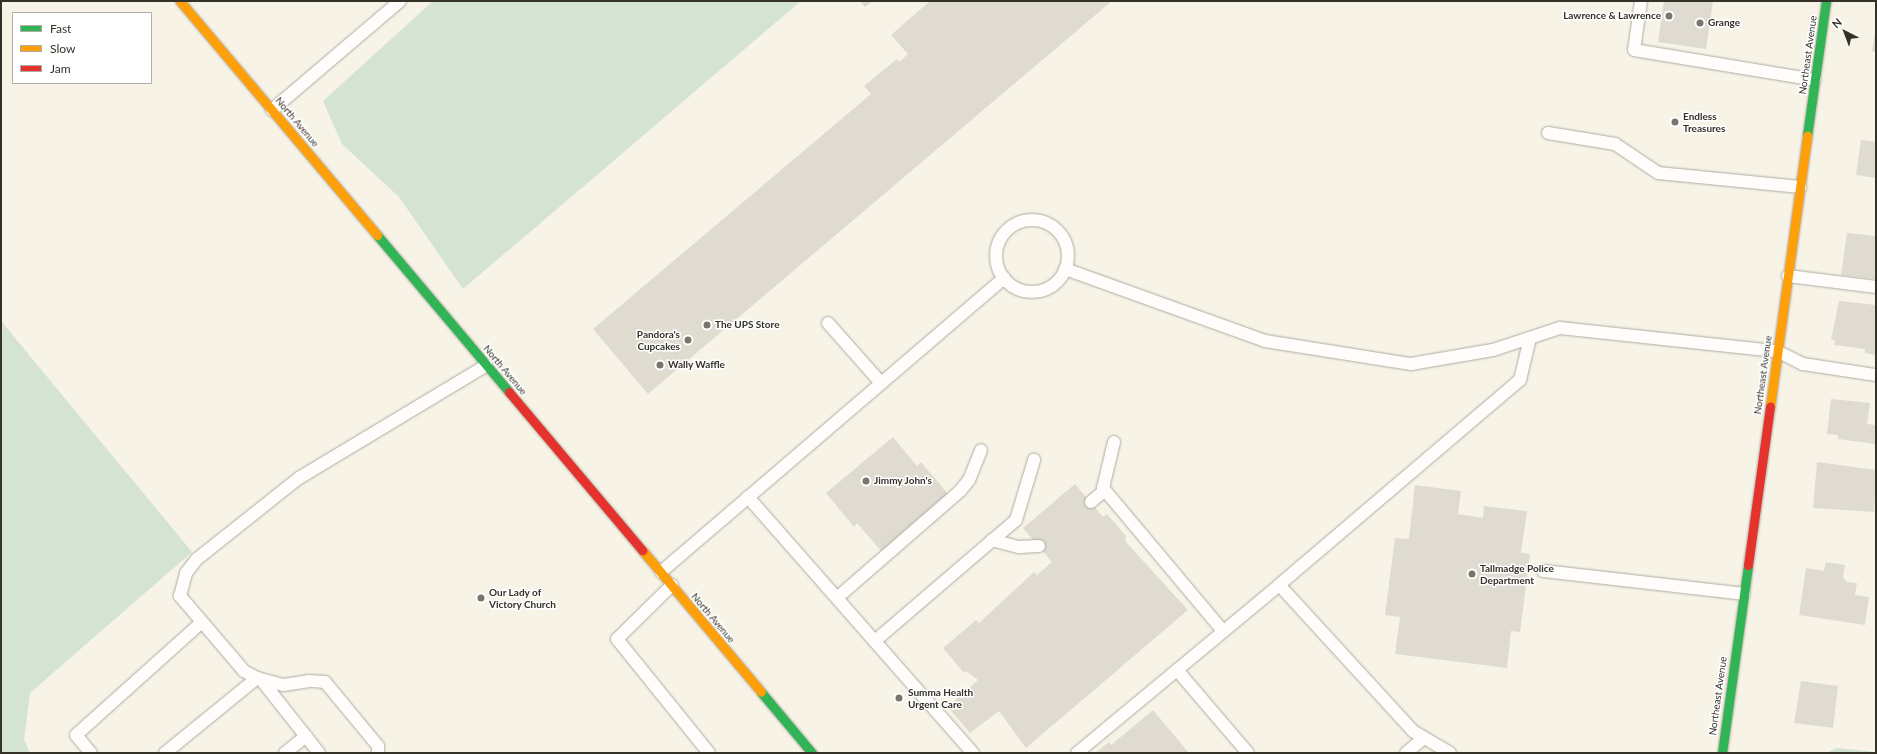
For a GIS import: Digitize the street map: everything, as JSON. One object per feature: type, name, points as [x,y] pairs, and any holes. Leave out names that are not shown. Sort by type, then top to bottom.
[{"type":"main road","name":"North Avenue","points":[[180,1],[812,753]]},
{"type":"main road","name":"Northeast Avenue","points":[[1722,753],[1826,1]]},
{"type":"lane","points":[[272,110],[400,1]]},
{"type":"lane","points":[[1641,1],[1634,50],[1815,80]]},
{"type":"lane","points":[[1548,133],[1615,144],[1658,173],[1800,187]]},
{"type":"lane","points":[[1030,220],[1042,222],[1062,236],[1067,247],[1065,269],[1049,288],[1038,291],[1015,288],[1004,278],[996,261],[1000,239],[1008,229],[1030,220]]},
{"type":"lane","points":[[1065,269],[1265,341],[1411,364],[1493,350],[1560,328],[1777,351],[1803,364],[1876,375]]},
{"type":"lane","points":[[1788,276],[1876,287]]},
{"type":"lane","points":[[661,572],[1004,278]]},
{"type":"lane","points":[[828,323],[881,383]]},
{"type":"lane","points":[[1077,753],[1279,585],[1520,380],[1530,338]]},
{"type":"lane","points":[[319,753],[260,680],[244,670],[180,596],[186,573],[197,559],[299,478],[487,365]]},
{"type":"lane","points":[[1090,502],[1105,490],[1114,442]]},
{"type":"lane","points":[[838,598],[960,491],[969,480],[981,450]]},
{"type":"lane","points":[[876,640],[1016,520],[1034,460]]},
{"type":"lane","points":[[1105,490],[1223,631]]},
{"type":"lane","points":[[748,497],[876,640],[972,753]]},
{"type":"lane","points":[[992,540],[1019,547],[1039,546]]},
{"type":"lane","points":[[1543,571],[1744,594]]},
{"type":"lane","points":[[1279,585],[1413,731],[1450,753]]},
{"type":"lane","points":[[672,586],[618,639],[709,753]]},
{"type":"lane","points":[[91,753],[76,735],[202,622]]},
{"type":"lane","points":[[1177,670],[1248,753]]},
{"type":"lane","points":[[165,753],[260,680]]},
{"type":"lane","points":[[260,680],[282,685],[309,681],[325,682],[378,746],[378,753]]},
{"type":"lane","points":[[285,753],[306,736]]},
{"type":"lane","points":[[1406,753],[1424,738]]},
{"type":"green space","points":[[433,1],[801,1],[463,289],[399,197],[342,144],[323,101]]},
{"type":"green space","points":[[1,321],[192,552],[30,693],[24,740],[30,753],[1,753]]},
{"type":"green space","points":[[1837,748],[1876,752],[1876,753],[1826,753]]},
{"type":"building","points":[[860,1],[873,1],[865,7]]},
{"type":"building","points":[[930,1],[1112,1],[648,394],[593,329],[871,94],[864,86],[897,59],[899,62],[908,54],[891,35]]},
{"type":"building","points":[[1664,1],[1713,1],[1706,49],[1658,42]]},
{"type":"building","points":[[1876,32],[1876,52],[1872,51]]},
{"type":"building","points":[[1861,140],[1876,142],[1876,178],[1856,175]]},
{"type":"building","points":[[1847,233],[1876,236],[1876,279],[1841,275]]},
{"type":"building","points":[[1839,301],[1876,305],[1876,355],[1865,353],[1865,349],[1834,345],[1835,340],[1831,340]]},
{"type":"building","points":[[1831,399],[1870,403],[1867,424],[1876,425],[1876,444],[1838,439],[1838,435],[1827,434]]},
{"type":"building","points":[[893,437],[917,466],[921,462],[949,495],[882,552],[857,523],[854,527],[826,493]]},
{"type":"building","points":[[1817,462],[1876,470],[1874,512],[1813,508]]},
{"type":"building","points":[[1075,484],[1103,517],[1107,514],[1126,536],[1125,541],[1188,610],[1026,748],[999,711],[970,733],[948,707],[978,680],[966,671],[964,673],[943,648],[976,620],[979,623],[1034,572],[1037,575],[1052,562],[1023,528]]},
{"type":"building","points":[[1415,485],[1461,491],[1458,514],[1483,518],[1484,506],[1527,511],[1521,553],[1530,554],[1520,632],[1511,631],[1507,668],[1395,654],[1400,617],[1385,615],[1395,538],[1409,539]]},
{"type":"building","points":[[1826,562],[1845,565],[1843,577],[1847,582],[1857,583],[1855,595],[1869,597],[1865,625],[1799,615],[1806,568],[1824,571]]},
{"type":"building","points":[[1801,681],[1838,686],[1833,728],[1794,723]]},
{"type":"building","points":[[1153,710],[1189,753],[1095,753],[1109,742],[1111,745]]},
{"type":"traffic: fast","points":[[1807,136],[1826,1]]},
{"type":"traffic: fast","points":[[377,235],[509,392]]},
{"type":"traffic: fast","points":[[1722,753],[1748,565]]},
{"type":"traffic: fast","points":[[761,692],[812,753]]},
{"type":"traffic: slow","points":[[180,1],[377,235]]},
{"type":"traffic: slow","points":[[1770,407],[1807,136]]},
{"type":"traffic: slow","points":[[642,550],[761,692]]},
{"type":"traffic: jam","points":[[509,392],[642,550]]},
{"type":"traffic: jam","points":[[1748,565],[1770,407]]},
{"type":"place","name":"Lawrence & Lawrence","points":[[1669,16]]},
{"type":"place","name":"Grange","points":[[1700,23]]},
{"type":"place","name":"Endless Treasures","points":[[1675,122]]},
{"type":"place","name":"The UPS Store","points":[[707,325]]},
{"type":"place","name":"Pandora's Cupcakes","points":[[688,340]]},
{"type":"place","name":"Wally Waffle","points":[[660,365]]},
{"type":"place","name":"Jimmy John's","points":[[866,481]]},
{"type":"place","name":"Tallmadge Police Department","points":[[1472,574]]},
{"type":"place","name":"Our Lady of Victory Church","points":[[481,598]]},
{"type":"place","name":"Summa Health Urgent Care","points":[[899,698]]}]
